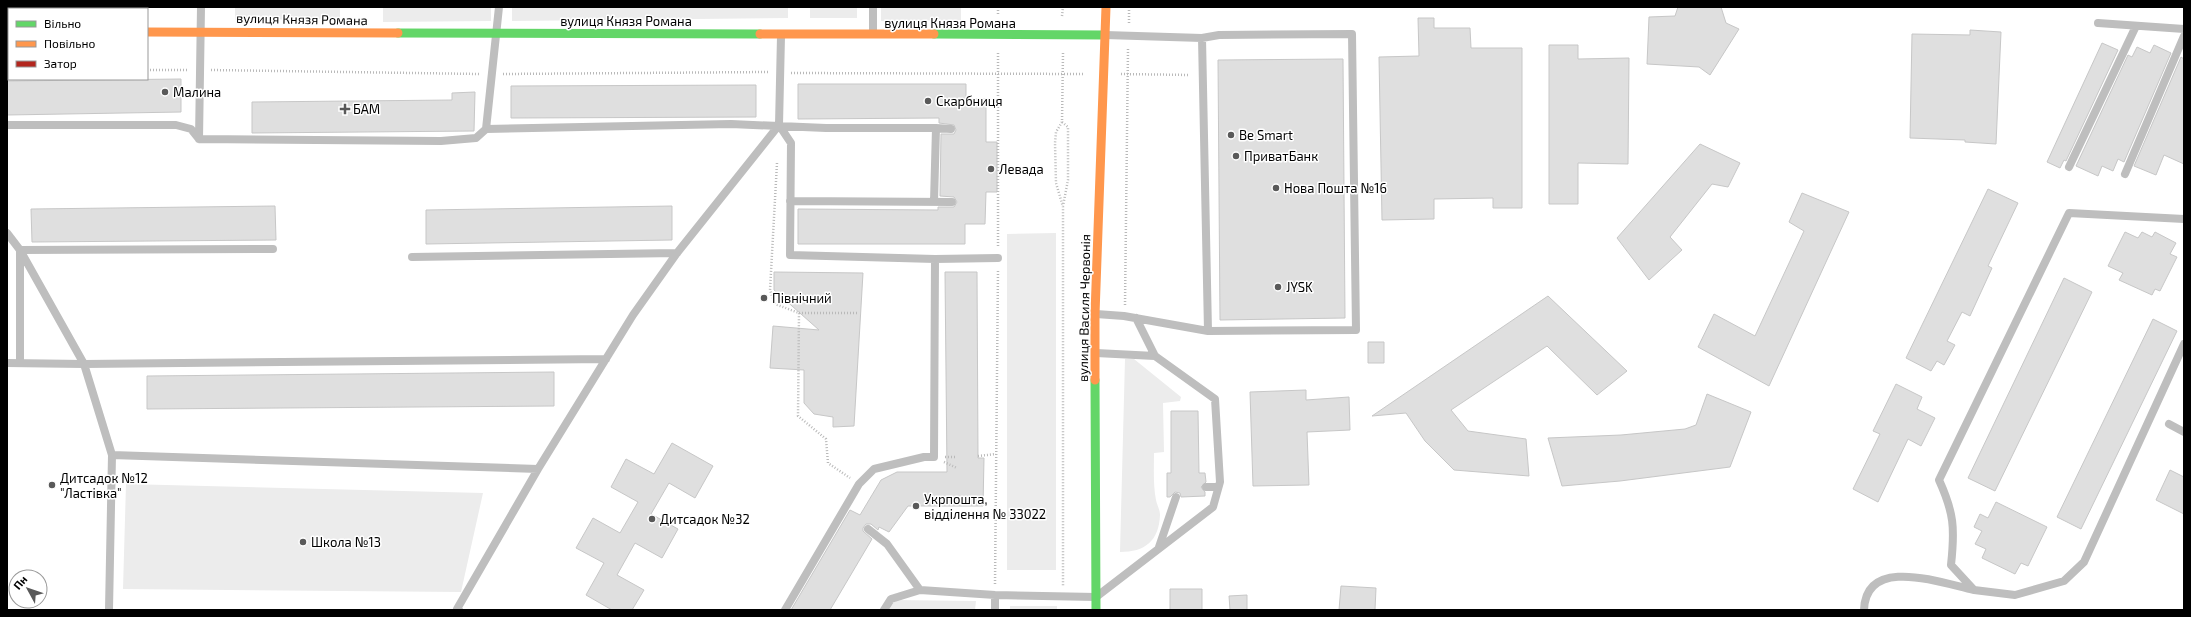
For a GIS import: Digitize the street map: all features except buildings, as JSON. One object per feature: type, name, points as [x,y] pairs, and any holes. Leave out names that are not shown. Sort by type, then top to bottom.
[{"type":"street","name":"вулиця Василя Червонія","points":[[1096,610],[1095,314],[1106,7]]},
{"type":"street","name":"вулиця Князя Романа","points":[[148,32],[998,36],[1104,35]]},
{"type":"lane","points":[[199,139],[202,32],[201,7]]},
{"type":"lane","points":[[486,129],[490,74],[499,7]]},
{"type":"lane","points":[[872,35],[873,7]]},
{"type":"lane","points":[[2098,23],[2184,29]]},
{"type":"lane","points":[[2069,167],[2136,26]]},
{"type":"lane","points":[[781,34],[779,125],[791,143],[790,255],[935,259],[998,258]]},
{"type":"lane","points":[[1095,314],[1124,316],[1208,331],[1356,330],[1352,34],[1219,35],[1202,38],[1128,37],[1104,35]]},
{"type":"lane","points":[[2125,174],[2184,36]]},
{"type":"lane","points":[[1202,38],[1208,331]]},
{"type":"lane","points":[[7,125],[176,125],[190,129],[199,139],[441,141],[476,138],[486,129],[779,125],[826,128],[951,129]]},
{"type":"lane","points":[[459,610],[457,609],[538,469],[633,315],[677,253],[779,125]]},
{"type":"lane","points":[[934,202],[936,128]]},
{"type":"lane","points":[[790,201],[952,202]]},
{"type":"lane","points":[[1974,590],[1951,565],[1954,539],[1951,506],[1939,480],[2069,213],[2184,220]]},
{"type":"lane","points":[[7,233],[20,250],[84,364],[112,455],[109,610]]},
{"type":"lane","points":[[20,250],[273,249]]},
{"type":"lane","points":[[20,250],[20,363]]},
{"type":"lane","points":[[412,257],[677,253]]},
{"type":"lane","points":[[785,610],[844,514],[858,484],[874,469],[924,457],[934,457],[935,259]]},
{"type":"lane","points":[[884,610],[891,599],[920,590],[995,595],[1096,597],[1158,547],[1213,506],[1220,482],[1215,399],[1155,356],[1136,318]]},
{"type":"lane","points":[[1864,610],[1868,591],[1875,583],[1882,579],[1894,576],[1924,579],[1974,590],[2015,595],[2064,581],[2084,562],[2184,344]]},
{"type":"lane","points":[[1095,353],[1155,356]]},
{"type":"lane","points":[[7,363],[84,364],[606,359]]},
{"type":"lane","points":[[2169,424],[2184,432]]},
{"type":"lane","points":[[112,455],[538,469]]},
{"type":"lane","points":[[1206,487],[1218,487]]},
{"type":"lane","points":[[1158,547],[1176,497]]},
{"type":"lane","points":[[868,529],[887,544],[920,590]]},
{"type":"lane","points":[[995,595],[995,610]]},
{"type":"path","points":[[995,595],[998,258],[998,7]]},
{"type":"path","points":[[1124,316],[1129,7]]},
{"type":"path","points":[[1062,36],[1062,122],[1056,132],[1055,143],[1056,183],[1063,207]]},
{"type":"path","points":[[148,70],[490,74],[779,72],[1202,75]]},
{"type":"path","points":[[1062,122],[1068,127],[1068,180],[1063,207],[1063,597]]},
{"type":"path","points":[[777,156],[770,290],[775,304],[799,313],[859,313]]},
{"type":"path","points":[[799,313],[798,416],[826,439],[828,463],[858,484]]},
{"type":"path","points":[[978,456],[996,454]]},
{"type":"shaded area","points":[[235,7],[340,7],[340,19],[235,20]]},
{"type":"shaded area","points":[[383,7],[491,7],[491,21],[383,22]]},
{"type":"shaded area","points":[[512,7],[788,7],[788,18],[512,21]]},
{"type":"shaded area","points":[[810,7],[857,7],[857,18],[810,18]]},
{"type":"shaded area","points":[[881,7],[961,7],[961,20],[881,21]]},
{"type":"shaded area","points":[[1056,233],[1056,570],[1007,570],[1007,234]]},
{"type":"shaded area","points":[[1125,359],[1134,359],[1181,397],[1180,401],[1163,403],[1164,452],[1154,453],[1154,488],[1160,511],[1157,532],[1149,543],[1143,547],[1137,550],[1120,552]]},
{"type":"shaded area","name":"Школа №13","points":[[126,484],[483,493],[461,592],[123,589]]},
{"type":"shaded area","points":[[895,600],[976,601],[975,610],[889,610]]},
{"type":"shaded area","points":[[1010,606],[1057,606],[1057,610],[1010,610]]},
{"type":"traffic: fast","points":[[398,33],[760,34]]},
{"type":"traffic: fast","points":[[934,34],[1104,35]]},
{"type":"traffic: fast","points":[[1095,380],[1096,610]]},
{"type":"traffic: slow","points":[[1095,380],[1095,314],[1106,7]]},
{"type":"traffic: slow","points":[[148,32],[398,33]]},
{"type":"traffic: slow","points":[[760,34],[934,34]]},
{"type":"place","name":"Малина","points":[[165,92]]},
{"type":"place","name":"Скарбниця","points":[[928,101]]},
{"type":"place","name":"БАМ","points":[[345,109]]},
{"type":"place","name":"Be Smart","points":[[1231,135]]},
{"type":"place","name":"ПриватБанк","points":[[1236,156]]},
{"type":"place","name":"Левада","points":[[991,169]]},
{"type":"place","name":"Нова Пошта №16","points":[[1276,188]]},
{"type":"place","name":"JYSK","points":[[1278,287]]},
{"type":"place","name":"Північний","points":[[764,298]]},
{"type":"place","name":"Дитсадок №12 \"Ластівка\"","points":[[52,485]]},
{"type":"place","name":"Укрпошта, відділення № 33022","points":[[916,506]]},
{"type":"place","name":"Дитсадок №32","points":[[652,519]]},
{"type":"place","name":"Школа №13","points":[[303,542]]}]
